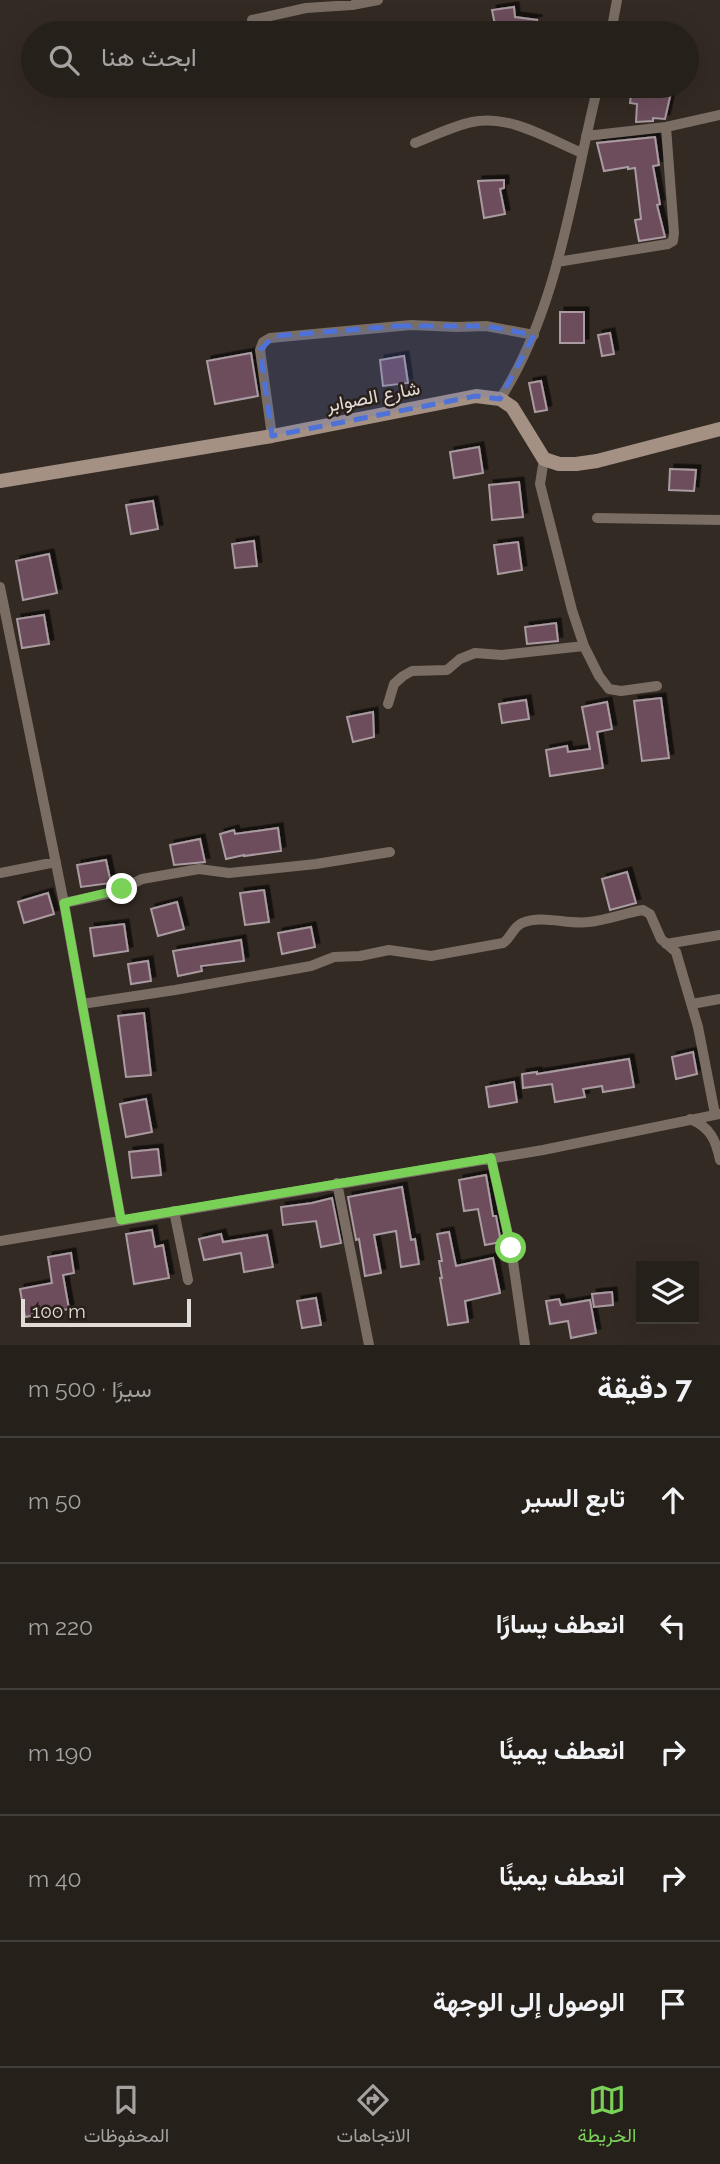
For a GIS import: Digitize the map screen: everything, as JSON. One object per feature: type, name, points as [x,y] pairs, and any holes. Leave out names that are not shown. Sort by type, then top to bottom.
[{"type":"street","points":[[253,20],[306,8],[378,0]]},
{"type":"street","points":[[613,21],[617,0]]},
{"type":"street","points":[[595,98],[557,262],[534,335],[519,368],[500,399],[519,416],[544,459],[540,484],[565,583],[584,646],[599,676],[608,689],[621,691],[657,686]]},
{"type":"street","points":[[586,136],[666,127],[720,115]]},
{"type":"street","points":[[415,143],[470,122],[493,120],[515,125],[582,153]]},
{"type":"street","points":[[557,262],[673,241],[666,127]]},
{"type":"street","points":[[272,436],[260,350],[263,342],[270,338],[411,325],[486,326],[534,335]]},
{"type":"street","name":"شارع الصوابر","points":[[0,481],[272,436],[476,396],[500,399]]},
{"type":"street","points":[[544,459],[559,464],[597,461],[720,429]]},
{"type":"street","points":[[597,517],[720,520]]},
{"type":"street","points":[[0,587],[64,903],[121,1220]]},
{"type":"street","points":[[388,704],[394,684],[412,671],[447,670],[460,659],[475,653],[502,655],[584,646]]},
{"type":"street","points":[[64,903],[116,892],[142,879],[199,869],[229,873],[316,864],[390,852]]},
{"type":"street","points":[[0,873],[56,862]]},
{"type":"street","points":[[0,1241],[582,1142],[718,1114],[692,1004],[676,952],[661,939],[646,910],[586,922],[544,920],[522,923],[503,943],[438,955],[388,950],[360,956],[334,957],[311,966],[82,1004]]},
{"type":"street","points":[[666,944],[720,934]]},
{"type":"street","points":[[692,1004],[720,999]]},
{"type":"street","points":[[690,1119],[710,1132],[720,1160]]},
{"type":"street","points":[[491,1158],[511,1248],[525,1345]]},
{"type":"street","points":[[337,1183],[369,1345]]},
{"type":"street","points":[[174,1211],[188,1280]]},
{"type":"highlighted area","points":[[397,326],[486,326],[534,335],[500,399],[476,396],[272,436],[260,350],[274,336]]},
{"type":"building","points":[[514,7],[515,17],[538,20],[494,21],[492,10]]},
{"type":"building","points":[[631,98],[670,98],[665,119],[653,118],[653,121],[636,122],[637,104],[630,103]]},
{"type":"building","points":[[655,137],[659,165],[653,166],[660,204],[657,205],[665,237],[639,241],[635,220],[641,219],[635,168],[604,171],[597,143]]},
{"type":"building","points":[[504,180],[504,188],[500,189],[505,214],[484,218],[478,181]]},
{"type":"building","points":[[560,312],[584,312],[584,343],[560,343]]},
{"type":"building","points":[[610,333],[614,354],[602,356],[598,335]]},
{"type":"building","points":[[251,353],[258,396],[215,404],[207,361]]},
{"type":"building","points":[[404,356],[408,383],[383,386],[380,360]]},
{"type":"building","points":[[541,381],[547,410],[535,412],[529,383]]},
{"type":"building","points":[[479,447],[483,473],[454,478],[450,452]]},
{"type":"building","points":[[670,469],[696,470],[694,491],[669,490]]},
{"type":"building","points":[[519,482],[523,517],[492,520],[489,485]]},
{"type":"building","points":[[153,501],[158,529],[131,534],[126,505]]},
{"type":"building","points":[[254,541],[257,566],[235,568],[232,544]]},
{"type":"building","points":[[518,542],[522,570],[498,574],[494,545]]},
{"type":"building","points":[[49,554],[57,593],[23,600],[16,561]]},
{"type":"building","points":[[44,615],[49,644],[22,648],[17,619]]},
{"type":"building","points":[[556,623],[558,641],[527,644],[525,627]]},
{"type":"building","points":[[661,698],[669,758],[642,761],[634,701]]},
{"type":"building","points":[[526,700],[529,719],[502,723],[499,704]]},
{"type":"building","points":[[607,702],[612,729],[597,732],[603,768],[550,776],[546,750],[567,746],[568,752],[590,749],[582,707]]},
{"type":"building","points":[[373,712],[374,737],[353,742],[347,717]]},
{"type":"building","points":[[278,828],[281,851],[226,859],[220,834],[234,830],[235,834]]},
{"type":"building","points":[[200,839],[205,862],[174,865],[170,845]]},
{"type":"building","points":[[106,860],[111,883],[81,887],[77,865]]},
{"type":"building","points":[[627,872],[636,903],[610,910],[602,879]]},
{"type":"building","points":[[264,890],[269,922],[245,925],[240,893]]},
{"type":"building","points":[[48,893],[54,914],[24,923],[18,902]]},
{"type":"building","points":[[177,902],[184,929],[158,936],[151,909]]},
{"type":"building","points":[[124,924],[128,951],[94,956],[90,928]]},
{"type":"building","points":[[311,927],[315,947],[282,954],[278,933]]},
{"type":"building","points":[[241,940],[244,961],[201,966],[202,971],[178,976],[173,951]]},
{"type":"building","points":[[148,961],[151,981],[131,984],[128,964]]},
{"type":"building","points":[[144,1013],[151,1075],[126,1077],[118,1016]]},
{"type":"building","points":[[693,1052],[697,1074],[676,1079],[672,1057]]},
{"type":"building","points":[[629,1059],[634,1087],[603,1092],[602,1086],[583,1089],[585,1097],[555,1102],[552,1084],[523,1088],[522,1074]]},
{"type":"building","points":[[514,1082],[517,1102],[489,1107],[486,1087]]},
{"type":"building","points":[[146,1099],[152,1132],[126,1137],[120,1104]]},
{"type":"building","points":[[158,1149],[161,1175],[132,1178],[129,1152]]},
{"type":"building","points":[[486,1175],[493,1216],[496,1216],[501,1242],[485,1245],[478,1209],[464,1211],[459,1180]]},
{"type":"building","points":[[402,1187],[411,1240],[415,1239],[419,1264],[401,1267],[396,1231],[374,1235],[381,1273],[365,1276],[348,1197]]},
{"type":"building","points":[[332,1198],[341,1243],[321,1247],[316,1221],[283,1225],[281,1207]]},
{"type":"building","points":[[152,1230],[155,1247],[163,1245],[169,1278],[134,1284],[126,1234]]},
{"type":"building","points":[[449,1232],[456,1266],[493,1258],[500,1293],[465,1301],[468,1322],[448,1325],[440,1278],[439,1261],[442,1261],[437,1234]]},
{"type":"building","points":[[221,1234],[223,1242],[267,1235],[273,1267],[244,1272],[241,1253],[204,1260],[199,1239]]},
{"type":"building","points":[[71,1253],[74,1273],[63,1275],[69,1309],[25,1317],[20,1289],[52,1283],[48,1257]]},
{"type":"building","points":[[612,1292],[613,1305],[594,1307],[592,1294]]},
{"type":"building","points":[[316,1298],[321,1325],[302,1328],[297,1301]]},
{"type":"building","points":[[559,1299],[561,1305],[590,1300],[596,1333],[571,1338],[568,1321],[550,1324],[546,1301]]},
{"type":"route","points":[[122,889],[64,903],[121,1220],[491,1158],[511,1248]]}]
